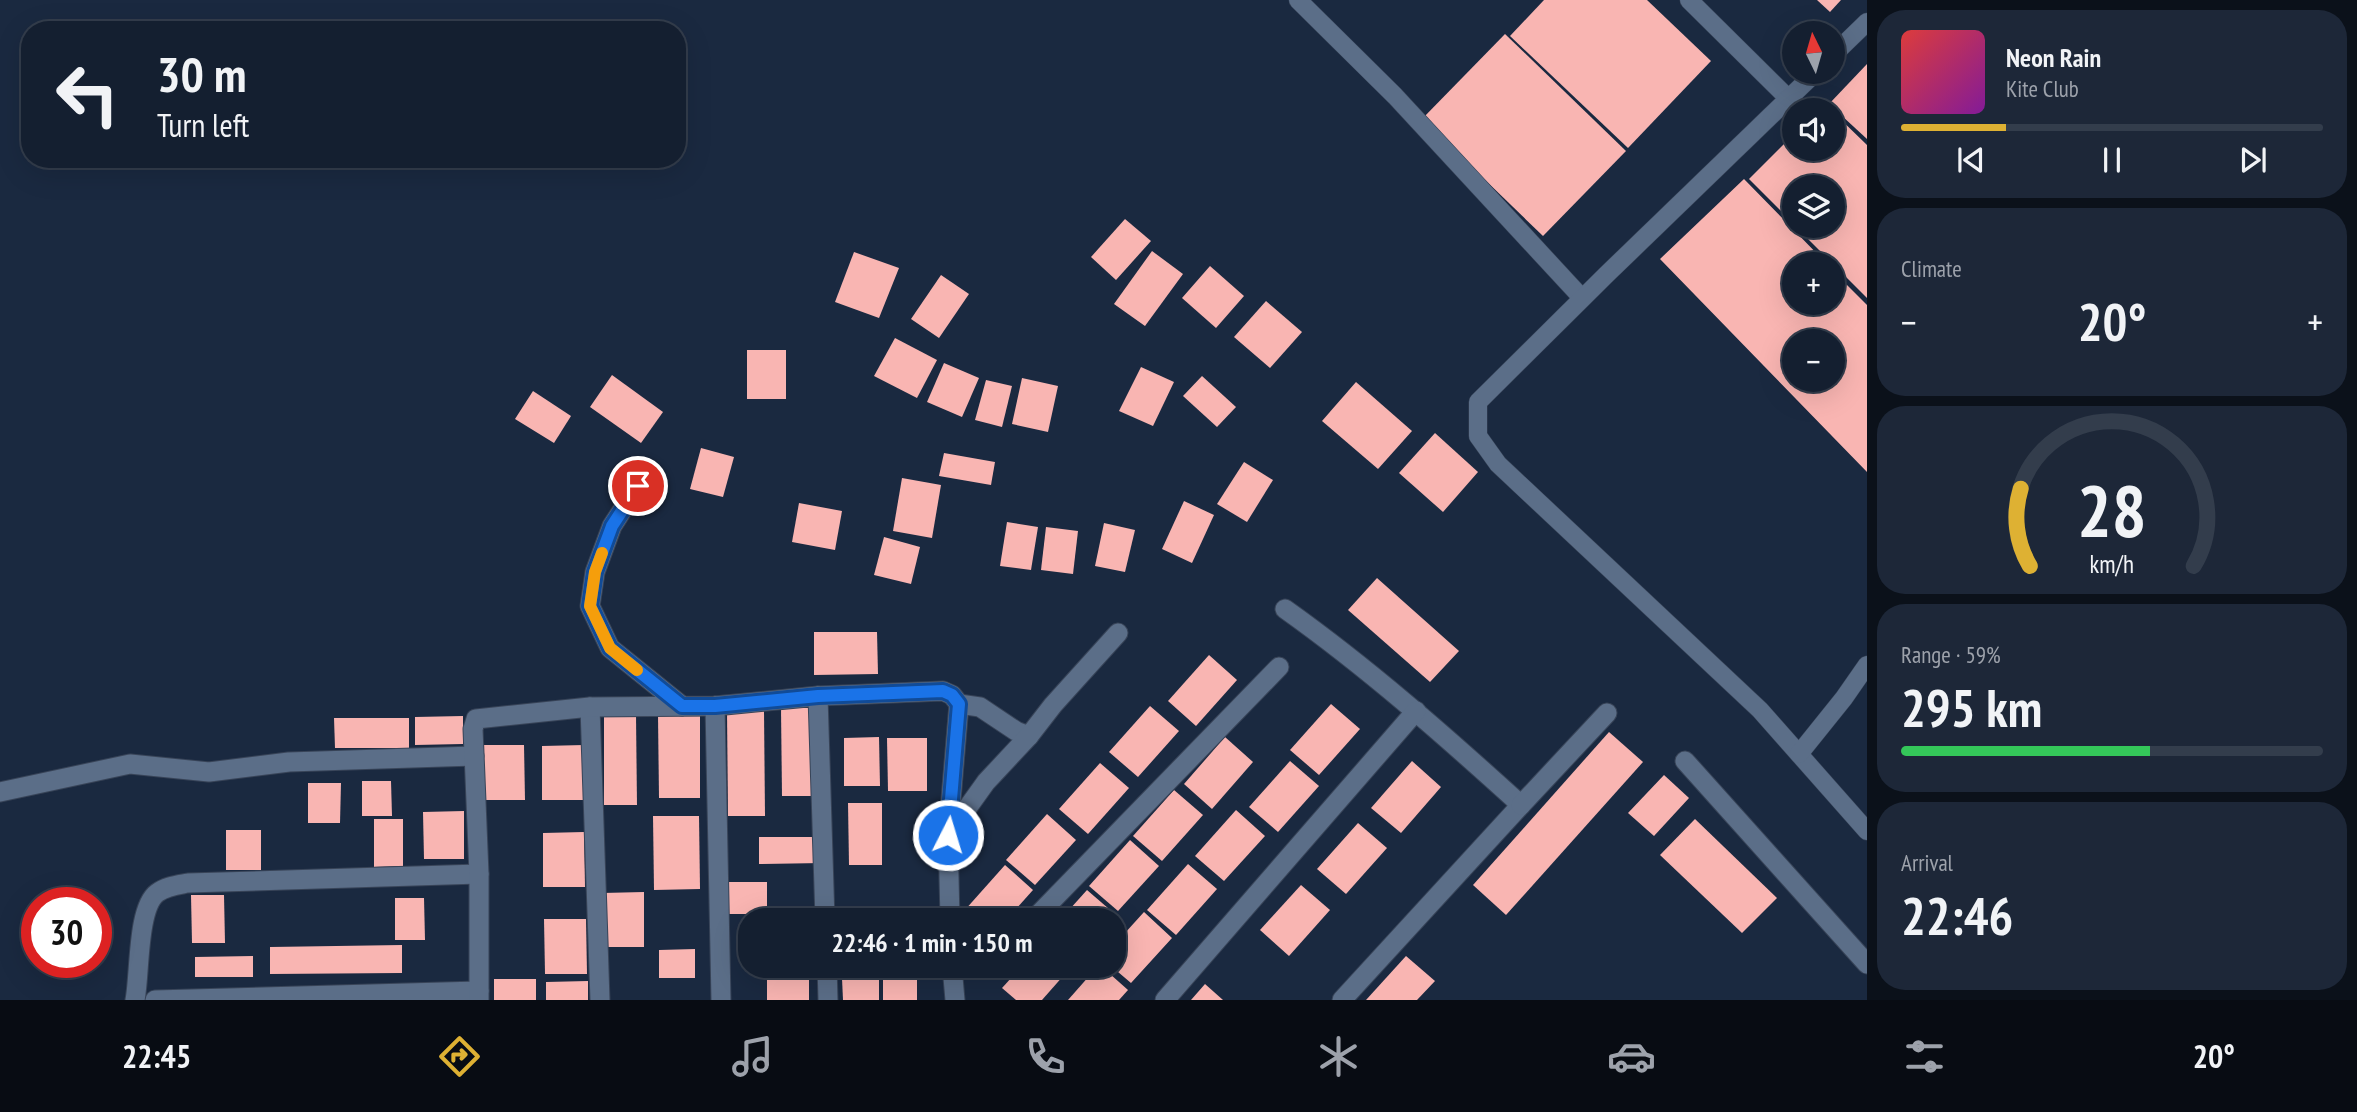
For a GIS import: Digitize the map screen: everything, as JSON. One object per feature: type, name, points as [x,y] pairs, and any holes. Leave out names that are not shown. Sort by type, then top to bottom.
[{"type":"street","points":[[638,486],[612,526],[595,572],[590,606],[610,648],[682,706]]},
{"type":"street","points":[[1284,609],[1322,635],[1416,711],[1521,805]]},
{"type":"street","points":[[948,835],[986,782],[1118,633]]},
{"type":"street","points":[[1045,908],[1279,667]]},
{"type":"street","points":[[155,1000],[479,995],[479,874],[473,729],[476,719],[590,707],[715,706],[818,696],[943,691],[952,695],[959,704],[948,835],[950,908]]},
{"type":"street","points":[[818,696],[825,908]]},
{"type":"street","points":[[959,704],[981,707],[1016,731],[1029,736]]},
{"type":"street","points":[[715,706],[721,1000]]},
{"type":"street","points":[[590,707],[600,1000]]},
{"type":"street","points":[[1165,1000],[1416,711]]},
{"type":"street","points":[[1342,1000],[1607,713]]},
{"type":"street","points":[[0,792],[130,764],[209,772],[289,762],[474,756]]},
{"type":"street","points":[[1685,761],[1867,964]]},
{"type":"street","points":[[135,1000],[143,918],[154,894],[170,886],[188,883],[479,874]]},
{"type":"street","points":[[827,978],[828,1000]]},
{"type":"street","points":[[953,978],[955,1000]]},
{"type":"lane","points":[[1298,0],[1395,96],[1582,298]]},
{"type":"lane","points":[[1689,0],[1788,98],[1803,84]]},
{"type":"lane","points":[[1845,43],[1867,22]]},
{"type":"lane","points":[[1782,104],[1478,402],[1478,436],[1498,464],[1760,710],[1867,831]]},
{"type":"lane","points":[[1798,754],[1844,698],[1867,664]]},
{"type":"building","points":[[1544,0],[1647,0],[1711,61],[1628,148],[1510,36]]},
{"type":"building","points":[[1817,0],[1841,0],[1830,12]]},
{"type":"building","points":[[1505,34],[1626,151],[1543,236],[1422,119]]},
{"type":"building","points":[[1867,64],[1867,139],[1845,119],[1845,98],[1835,98]]},
{"type":"building","points":[[1845,124],[1867,145],[1867,298],[1845,276],[1845,252],[1821,252],[1807,238],[1845,238],[1845,175],[1782,175],[1782,212],[1749,179],[1782,146],[1782,161],[1845,161]]},
{"type":"building","points":[[1744,179],[1782,218],[1782,238],[1802,238],[1815,252],[1782,252],[1782,315],[1845,315],[1845,283],[1867,305],[1867,472],[1789,392],[1845,392],[1845,329],[1782,329],[1782,385],[1660,259]]},
{"type":"building","points":[[1125,219],[1151,241],[1116,280],[1091,257]]},
{"type":"building","points":[[1152,251],[1183,274],[1145,326],[1114,304]]},
{"type":"building","points":[[854,252],[899,268],[879,318],[835,302]]},
{"type":"building","points":[[1210,266],[1244,296],[1216,328],[1182,298]]},
{"type":"building","points":[[941,275],[969,294],[939,338],[911,319]]},
{"type":"building","points":[[1266,301],[1302,332],[1270,368],[1234,337]]},
{"type":"building","points":[[895,338],[937,360],[917,398],[874,376]]},
{"type":"building","points":[[747,350],[786,350],[786,399],[747,399]]},
{"type":"building","points":[[944,363],[979,378],[962,417],[927,402]]},
{"type":"building","points":[[1141,367],[1174,382],[1153,426],[1119,411]]},
{"type":"building","points":[[612,375],[663,412],[641,443],[590,407]]},
{"type":"building","points":[[1202,376],[1236,407],[1217,427],[1183,396]]},
{"type":"building","points":[[1022,378],[1058,386],[1048,432],[1012,424]]},
{"type":"building","points":[[986,380],[1012,386],[1002,427],[975,420]]},
{"type":"building","points":[[1356,382],[1412,431],[1378,469],[1322,421]]},
{"type":"building","points":[[533,391],[571,416],[554,443],[515,419]]},
{"type":"building","points":[[1435,433],[1478,472],[1443,512],[1399,473]]},
{"type":"building","points":[[701,448],[734,457],[723,497],[690,489]]},
{"type":"building","points":[[944,453],[995,462],[991,485],[939,476]]},
{"type":"building","points":[[1244,462],[1273,480],[1247,522],[1217,504]]},
{"type":"building","points":[[902,478],[941,485],[932,538],[893,531]]},
{"type":"building","points":[[1184,501],[1214,515],[1192,563],[1162,549]]},
{"type":"building","points":[[799,503],[842,511],[835,550],[792,542]]},
{"type":"building","points":[[1007,522],[1038,527],[1031,570],[1000,566]]},
{"type":"building","points":[[1104,523],[1135,530],[1125,572],[1095,566]]},
{"type":"building","points":[[1046,527],[1078,531],[1073,574],[1041,570]]},
{"type":"building","points":[[884,537],[920,547],[911,584],[874,575]]},
{"type":"building","points":[[1377,578],[1459,651],[1430,682],[1348,610]]},
{"type":"building","points":[[814,632],[877,632],[878,674],[814,675]]},
{"type":"building","points":[[1209,655],[1237,680],[1196,726],[1168,701]]},
{"type":"building","points":[[1331,704],[1360,729],[1319,775],[1290,750]]},
{"type":"building","points":[[1150,706],[1179,731],[1138,777],[1109,752]]},
{"type":"building","points":[[781,708],[817,708],[818,796],[782,796]]},
{"type":"building","points":[[727,711],[764,711],[765,816],[728,816]]},
{"type":"building","points":[[700,714],[700,798],[659,798],[658,715]]},
{"type":"building","points":[[636,715],[637,805],[604,805],[604,716]]},
{"type":"building","points":[[463,716],[463,744],[415,745],[415,717]]},
{"type":"building","points":[[334,718],[409,718],[409,748],[335,748]]},
{"type":"building","points":[[1609,732],[1643,762],[1506,915],[1473,885]]},
{"type":"building","points":[[879,737],[880,786],[844,786],[844,738]]},
{"type":"building","points":[[1225,737],[1253,762],[1212,809],[1184,784]]},
{"type":"building","points":[[887,738],[927,738],[927,791],[888,791]]},
{"type":"building","points":[[482,745],[524,745],[525,800],[483,800]]},
{"type":"building","points":[[584,745],[584,800],[542,800],[542,746]]},
{"type":"building","points":[[1290,761],[1319,786],[1278,832],[1249,807]]},
{"type":"building","points":[[1412,761],[1441,787],[1401,833],[1371,808]]},
{"type":"building","points":[[1100,763],[1129,788],[1088,834],[1059,809]]},
{"type":"building","points":[[1664,775],[1689,798],[1654,836],[1628,813]]},
{"type":"building","points":[[362,781],[391,781],[392,816],[362,816]]},
{"type":"building","points":[[308,783],[341,783],[340,823],[308,823]]},
{"type":"building","points":[[1174,790],[1203,815],[1162,861],[1133,836]]},
{"type":"building","points":[[848,803],[882,803],[882,865],[849,865]]},
{"type":"building","points":[[1236,810],[1265,836],[1224,881],[1195,856]]},
{"type":"building","points":[[464,811],[464,859],[424,859],[423,812]]},
{"type":"building","points":[[1047,814],[1076,840],[1035,885],[1006,860]]},
{"type":"building","points":[[653,816],[699,816],[700,889],[654,890]]},
{"type":"building","points":[[374,819],[403,819],[403,866],[374,867]]},
{"type":"building","points":[[1695,819],[1777,898],[1742,933],[1660,855]]},
{"type":"building","points":[[1358,823],[1387,848],[1346,894],[1317,869]]},
{"type":"building","points":[[226,830],[261,830],[261,870],[226,870]]},
{"type":"building","points":[[584,832],[585,887],[543,887],[543,833]]},
{"type":"building","points":[[759,837],[822,837],[823,863],[759,864]]},
{"type":"building","points":[[1130,840],[1159,866],[1121,908],[1115,908],[1089,886]]},
{"type":"building","points":[[1188,864],[1217,889],[1176,935],[1147,910]]},
{"type":"building","points":[[1005,865],[1033,890],[1017,908],[967,908]]},
{"type":"building","points":[[720,882],[767,882],[767,908],[738,908],[738,914],[720,914]]},
{"type":"building","points":[[1301,885],[1330,910],[1289,956],[1260,930]]},
{"type":"building","points":[[1087,890],[1108,908],[1071,908]]},
{"type":"building","points":[[644,892],[644,947],[602,947],[602,893]]},
{"type":"building","points":[[191,895],[224,895],[225,943],[192,943]]},
{"type":"building","points":[[395,898],[424,898],[425,940],[395,940]]},
{"type":"building","points":[[1144,912],[1172,938],[1131,983],[1125,978],[1126,932]]},
{"type":"building","points":[[544,919],[586,919],[587,974],[545,974]]},
{"type":"building","points":[[402,945],[402,973],[270,974],[270,947]]},
{"type":"building","points":[[695,949],[695,978],[659,978],[659,950]]},
{"type":"building","points":[[253,956],[253,977],[195,977],[195,957]]},
{"type":"building","points":[[1406,956],[1435,981],[1417,1000],[1366,1000]]},
{"type":"building","points":[[767,978],[809,978],[809,1000],[767,1000]]},
{"type":"building","points":[[842,978],[879,978],[879,1000],[843,1000]]},
{"type":"building","points":[[883,978],[917,978],[917,1000],[883,1000]]},
{"type":"building","points":[[1011,978],[1061,978],[1042,1000],[1016,1000],[1002,988]]},
{"type":"building","points":[[1087,978],[1114,978],[1128,990],[1119,1000],[1068,1000]]},
{"type":"building","points":[[494,979],[536,979],[536,1000],[494,1000]]},
{"type":"building","points":[[588,981],[588,1000],[546,1000],[546,982]]},
{"type":"building","points":[[1205,984],[1223,1000],[1191,1000]]},
{"type":"slow traffic","points":[[602,553],[595,572],[590,606],[610,648],[637,670]]},
{"type":"route","points":[[638,486],[612,526],[595,572],[590,606],[610,648],[682,706],[715,706],[818,696],[943,691],[952,695],[959,704],[948,835]]}]
